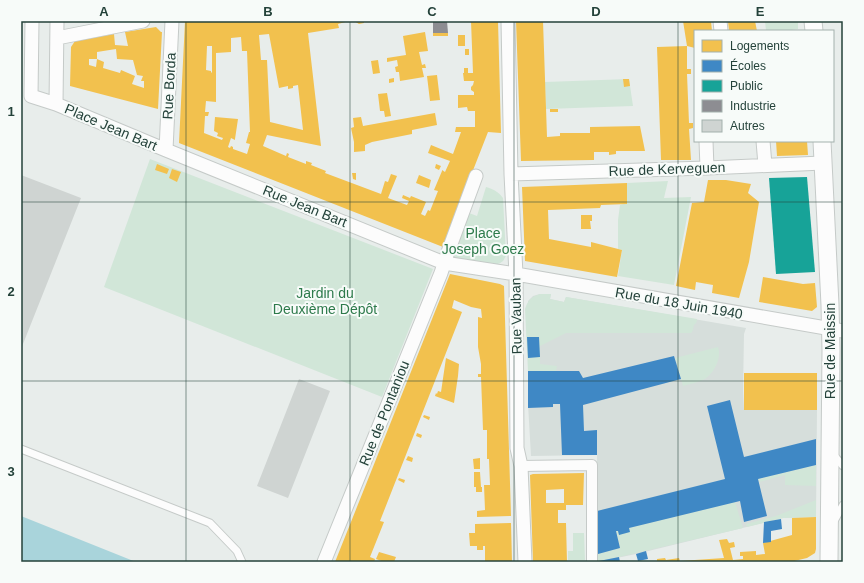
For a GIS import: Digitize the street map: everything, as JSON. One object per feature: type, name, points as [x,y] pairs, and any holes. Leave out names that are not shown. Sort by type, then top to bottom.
[{"type":"street","name":"Place Jean Bart","points":[[32,21],[31,96],[56,104],[166,150]]},
{"type":"street","points":[[56,104],[57,21]]},
{"type":"street","points":[[57,38],[143,21]]},
{"type":"street","name":"Rue Borda","points":[[166,150],[172,21]]},
{"type":"street","name":"Rue Vauban","points":[[508,21],[511,174],[516,274],[517,448],[521,466],[525,562]]},
{"type":"street","points":[[706,142],[707,168]]},
{"type":"street","points":[[764,142],[765,165]]},
{"type":"street","name":"Rue de Maissin","points":[[822,142],[830,305],[837,330],[830,450],[829,562]]},
{"type":"street","name":"Rue Jean Bart","points":[[166,150],[444,263]]},
{"type":"street","name":"Rue de Kerveguen","points":[[511,174],[823,163]]},
{"type":"street","points":[[476,176],[444,263],[516,274]]},
{"type":"street","name":"Rue de Pontaniou","points":[[324,562],[444,263]]},
{"type":"street","name":"Rue du 18 Juin 1940","points":[[516,274],[837,330]]},
{"type":"street","points":[[521,466],[592,464],[592,562]]},
{"type":"lane","points":[[21,449],[210,523],[237,551],[242,562]]},
{"type":"lane","points":[[830,450],[843,466]]},
{"type":"lane","points":[[829,528],[843,505]]},
{"type":"shaded area","points":[[540,294],[551,294],[550,299],[564,302],[566,297],[746,328],[744,334],[744,410],[817,410],[816,517],[783,518],[597,562],[597,455],[531,456],[528,404],[528,301],[533,296]]},
{"type":"green space","points":[[765,21],[798,21],[798,29],[766,30]]},
{"type":"green space","points":[[629,79],[633,106],[546,109],[545,82]]},
{"type":"green space","name":"Jardin du Deuxième Dépôt","points":[[150,159],[433,269],[382,397],[104,287]]},
{"type":"green space","points":[[668,181],[664,198],[691,197],[674,285],[618,276],[622,250],[618,249],[618,220],[620,205],[627,203],[627,183]]},
{"type":"green space","name":"Place Joseph Goez","points":[[486,187],[496,191],[503,198],[506,256],[503,261],[493,265],[478,264],[453,257],[469,213],[477,216]]},
{"type":"green space","points":[[540,294],[551,294],[550,299],[564,302],[566,297],[697,319],[697,321],[691,333],[566,333],[540,346],[540,364],[557,366],[556,371],[528,371],[525,309],[530,299]]},
{"type":"green space","points":[[718,347],[718,360],[711,373],[705,379],[683,386],[675,358]]},
{"type":"green space","points":[[816,465],[816,486],[785,485],[785,475],[759,482],[758,479]]},
{"type":"green space","points":[[816,500],[816,517],[783,518],[747,527],[746,524],[776,516]]},
{"type":"green space","points":[[735,502],[743,528],[597,562],[598,554],[620,548],[616,531]]},
{"type":"green space","points":[[573,533],[584,533],[585,560],[568,560],[568,551],[573,551]]},
{"type":"water","points":[[21,516],[136,562],[21,562]]},
{"type":"building: Logements","points":[[185,21],[349,21],[338,24],[339,28],[308,33],[321,146],[267,135],[263,146],[286,156],[287,153],[289,154],[288,157],[306,164],[306,161],[312,163],[311,165],[326,171],[325,173],[381,194],[385,181],[388,182],[391,174],[397,176],[388,198],[407,205],[409,201],[402,198],[403,195],[410,198],[411,196],[426,202],[421,214],[425,216],[428,210],[430,211],[438,191],[434,190],[442,170],[445,172],[450,161],[428,153],[431,145],[453,154],[461,132],[455,132],[456,127],[475,127],[475,111],[468,111],[467,107],[458,108],[458,95],[474,95],[471,87],[474,81],[464,81],[463,73],[464,68],[468,68],[468,73],[473,73],[471,21],[498,21],[501,133],[488,132],[443,247],[179,143]],"holes":[[[269,34],[279,88],[288,86],[288,89],[298,85],[303,130],[270,122],[267,60],[261,60],[259,35]],[[241,37],[242,51],[247,51],[250,132],[246,143],[250,144],[247,154],[233,149],[231,146],[230,148],[228,147],[231,138],[235,140],[238,119],[215,117],[214,131],[218,133],[217,136],[223,138],[222,140],[204,133],[205,116],[208,116],[209,112],[205,112],[206,101],[216,102],[216,53],[231,52],[231,38]],[[207,46],[212,46],[212,73],[211,71],[206,70]]]},
{"type":"building: Logements","points":[[354,21],[364,21],[364,23],[359,24]]},
{"type":"building: Logements","points":[[516,21],[543,21],[547,137],[560,136],[560,133],[590,133],[590,127],[640,126],[645,151],[616,151],[616,154],[609,155],[609,152],[594,152],[594,160],[521,161]]},
{"type":"building: Logements","points":[[683,21],[711,21],[712,30],[694,30],[694,48],[687,46]]},
{"type":"building: Logements","points":[[728,21],[755,21],[757,30],[729,30]]},
{"type":"building: Logements","points":[[156,27],[162,32],[158,109],[70,86],[71,47],[75,41],[114,34],[115,45],[128,46],[125,32]],"holes":[[[116,49],[117,59],[133,60],[137,75],[143,76],[141,81],[144,81],[144,88],[132,84],[135,76],[121,70],[120,73],[103,68],[104,62],[97,59],[97,52]],[[89,59],[97,59],[96,67],[89,65]]]},
{"type":"building: Logements","points":[[425,32],[428,51],[419,52],[422,65],[425,64],[426,68],[422,68],[424,77],[400,81],[399,72],[396,72],[395,67],[398,66],[397,60],[387,62],[387,58],[406,55],[403,36]]},
{"type":"building: Logements","points":[[433,33],[448,33],[448,36],[433,36]]},
{"type":"building: Logements","points":[[458,35],[465,35],[465,46],[458,46]]},
{"type":"building: Logements","points":[[687,46],[687,69],[691,69],[691,74],[687,74],[689,123],[693,123],[693,128],[689,129],[691,160],[661,160],[657,47]]},
{"type":"building: Logements","points":[[465,49],[469,49],[469,55],[465,55]]},
{"type":"building: Logements","points":[[378,60],[380,73],[373,74],[371,61]]},
{"type":"building: Logements","points":[[437,75],[440,100],[430,101],[427,76]]},
{"type":"building: Logements","points":[[394,78],[394,82],[389,83],[389,79]]},
{"type":"building: Logements","points":[[623,79],[629,79],[630,86],[624,87]]},
{"type":"building: Logements","points":[[387,93],[391,116],[385,117],[384,111],[380,111],[378,94]]},
{"type":"building: Logements","points":[[550,109],[558,109],[558,112],[550,112]]},
{"type":"building: Logements","points":[[435,113],[437,125],[412,130],[412,134],[372,142],[365,145],[365,151],[354,152],[354,142],[351,128],[354,127],[353,118],[361,117],[363,126]]},
{"type":"building: Logements","points":[[776,142],[807,142],[808,155],[777,156]]},
{"type":"building: Logements","points":[[157,164],[169,169],[167,174],[155,170]]},
{"type":"building: Logements","points":[[436,164],[441,166],[439,170],[435,168]]},
{"type":"building: Logements","points":[[172,169],[181,172],[177,182],[169,178]]},
{"type":"building: Logements","points":[[352,173],[356,173],[356,180],[353,179]]},
{"type":"building: Logements","points":[[419,175],[431,180],[429,188],[416,183]]},
{"type":"building: Logements","points":[[708,180],[726,180],[751,184],[748,193],[759,202],[749,262],[739,298],[712,293],[713,285],[696,282],[695,290],[676,286],[692,203],[704,202]]},
{"type":"building: Logements","points":[[627,183],[627,204],[601,205],[600,208],[548,210],[549,239],[591,247],[591,242],[622,250],[617,277],[525,261],[522,187]]},
{"type":"building: Logements","points":[[581,215],[592,215],[592,221],[590,221],[591,229],[581,229]]},
{"type":"building: Logements","points":[[450,274],[504,286],[511,516],[477,517],[477,511],[485,510],[484,485],[490,485],[489,459],[487,459],[487,430],[483,430],[481,377],[478,377],[478,374],[481,374],[481,364],[478,347],[478,317],[482,318],[481,309],[471,307],[454,300],[452,308],[462,312],[380,521],[384,522],[370,557],[375,559],[374,562],[335,562]]},
{"type":"building: Logements","points":[[763,277],[803,284],[815,283],[817,307],[812,311],[759,302]]},
{"type":"building: Logements","points":[[446,358],[459,364],[454,403],[435,396],[438,391],[441,392]]},
{"type":"building: Logements","points":[[744,373],[817,373],[817,410],[744,410]]},
{"type":"building: Logements","points":[[424,415],[430,417],[429,420],[423,417]]},
{"type":"building: Logements","points":[[417,433],[422,435],[421,438],[416,436]]},
{"type":"building: Logements","points":[[408,456],[413,458],[412,462],[406,460]]},
{"type":"building: Logements","points":[[480,458],[480,469],[474,469],[473,459]]},
{"type":"building: Logements","points":[[474,472],[480,472],[482,492],[476,492],[476,487],[474,487]]},
{"type":"building: Logements","points":[[584,473],[583,505],[566,505],[566,510],[558,510],[558,523],[566,523],[567,562],[533,562],[530,475]],"holes":[[[564,489],[564,503],[546,503],[546,490]]]},
{"type":"building: Logements","points":[[399,478],[405,480],[404,483],[398,480]]},
{"type":"building: Logements","points":[[816,517],[816,549],[815,553],[807,558],[790,562],[657,562],[657,559],[665,558],[666,560],[679,558],[680,561],[724,558],[719,540],[727,539],[729,543],[734,542],[735,547],[730,548],[733,560],[743,559],[743,556],[740,556],[740,552],[756,551],[756,555],[765,554],[763,543],[792,535],[792,518]]},
{"type":"building: Logements","points":[[511,523],[512,562],[485,562],[485,546],[483,546],[483,550],[477,550],[477,546],[470,546],[469,533],[475,533],[475,524]]},
{"type":"building: Logements","points":[[379,552],[396,557],[394,562],[384,562],[376,559]]},
{"type":"building: Écoles","points":[[527,337],[539,337],[540,357],[528,358]]},
{"type":"building: Écoles","points":[[674,356],[681,379],[583,405],[584,431],[597,430],[597,455],[562,455],[560,404],[553,404],[553,407],[528,408],[528,371],[579,371],[583,378]]},
{"type":"building: Écoles","points":[[730,400],[744,457],[816,439],[816,465],[758,479],[767,516],[744,522],[740,501],[629,528],[630,532],[619,535],[618,531],[616,531],[620,548],[598,554],[597,511],[725,479],[707,406]]},
{"type":"building: Écoles","points":[[781,519],[782,529],[771,531],[771,542],[763,543],[764,522]]},
{"type":"building: Écoles","points":[[646,551],[648,559],[638,561],[636,554]]},
{"type":"building: Écoles","points":[[619,557],[620,562],[599,562],[599,561]]},
{"type":"building: Public","points":[[807,177],[815,272],[776,274],[769,178]]},
{"type":"building: Industrie","points":[[433,21],[447,21],[448,33],[433,33]]},
{"type":"building: Autres","points":[[21,175],[81,198],[21,349]]},
{"type":"building: Autres","points":[[299,379],[330,391],[288,498],[257,486]]}]
